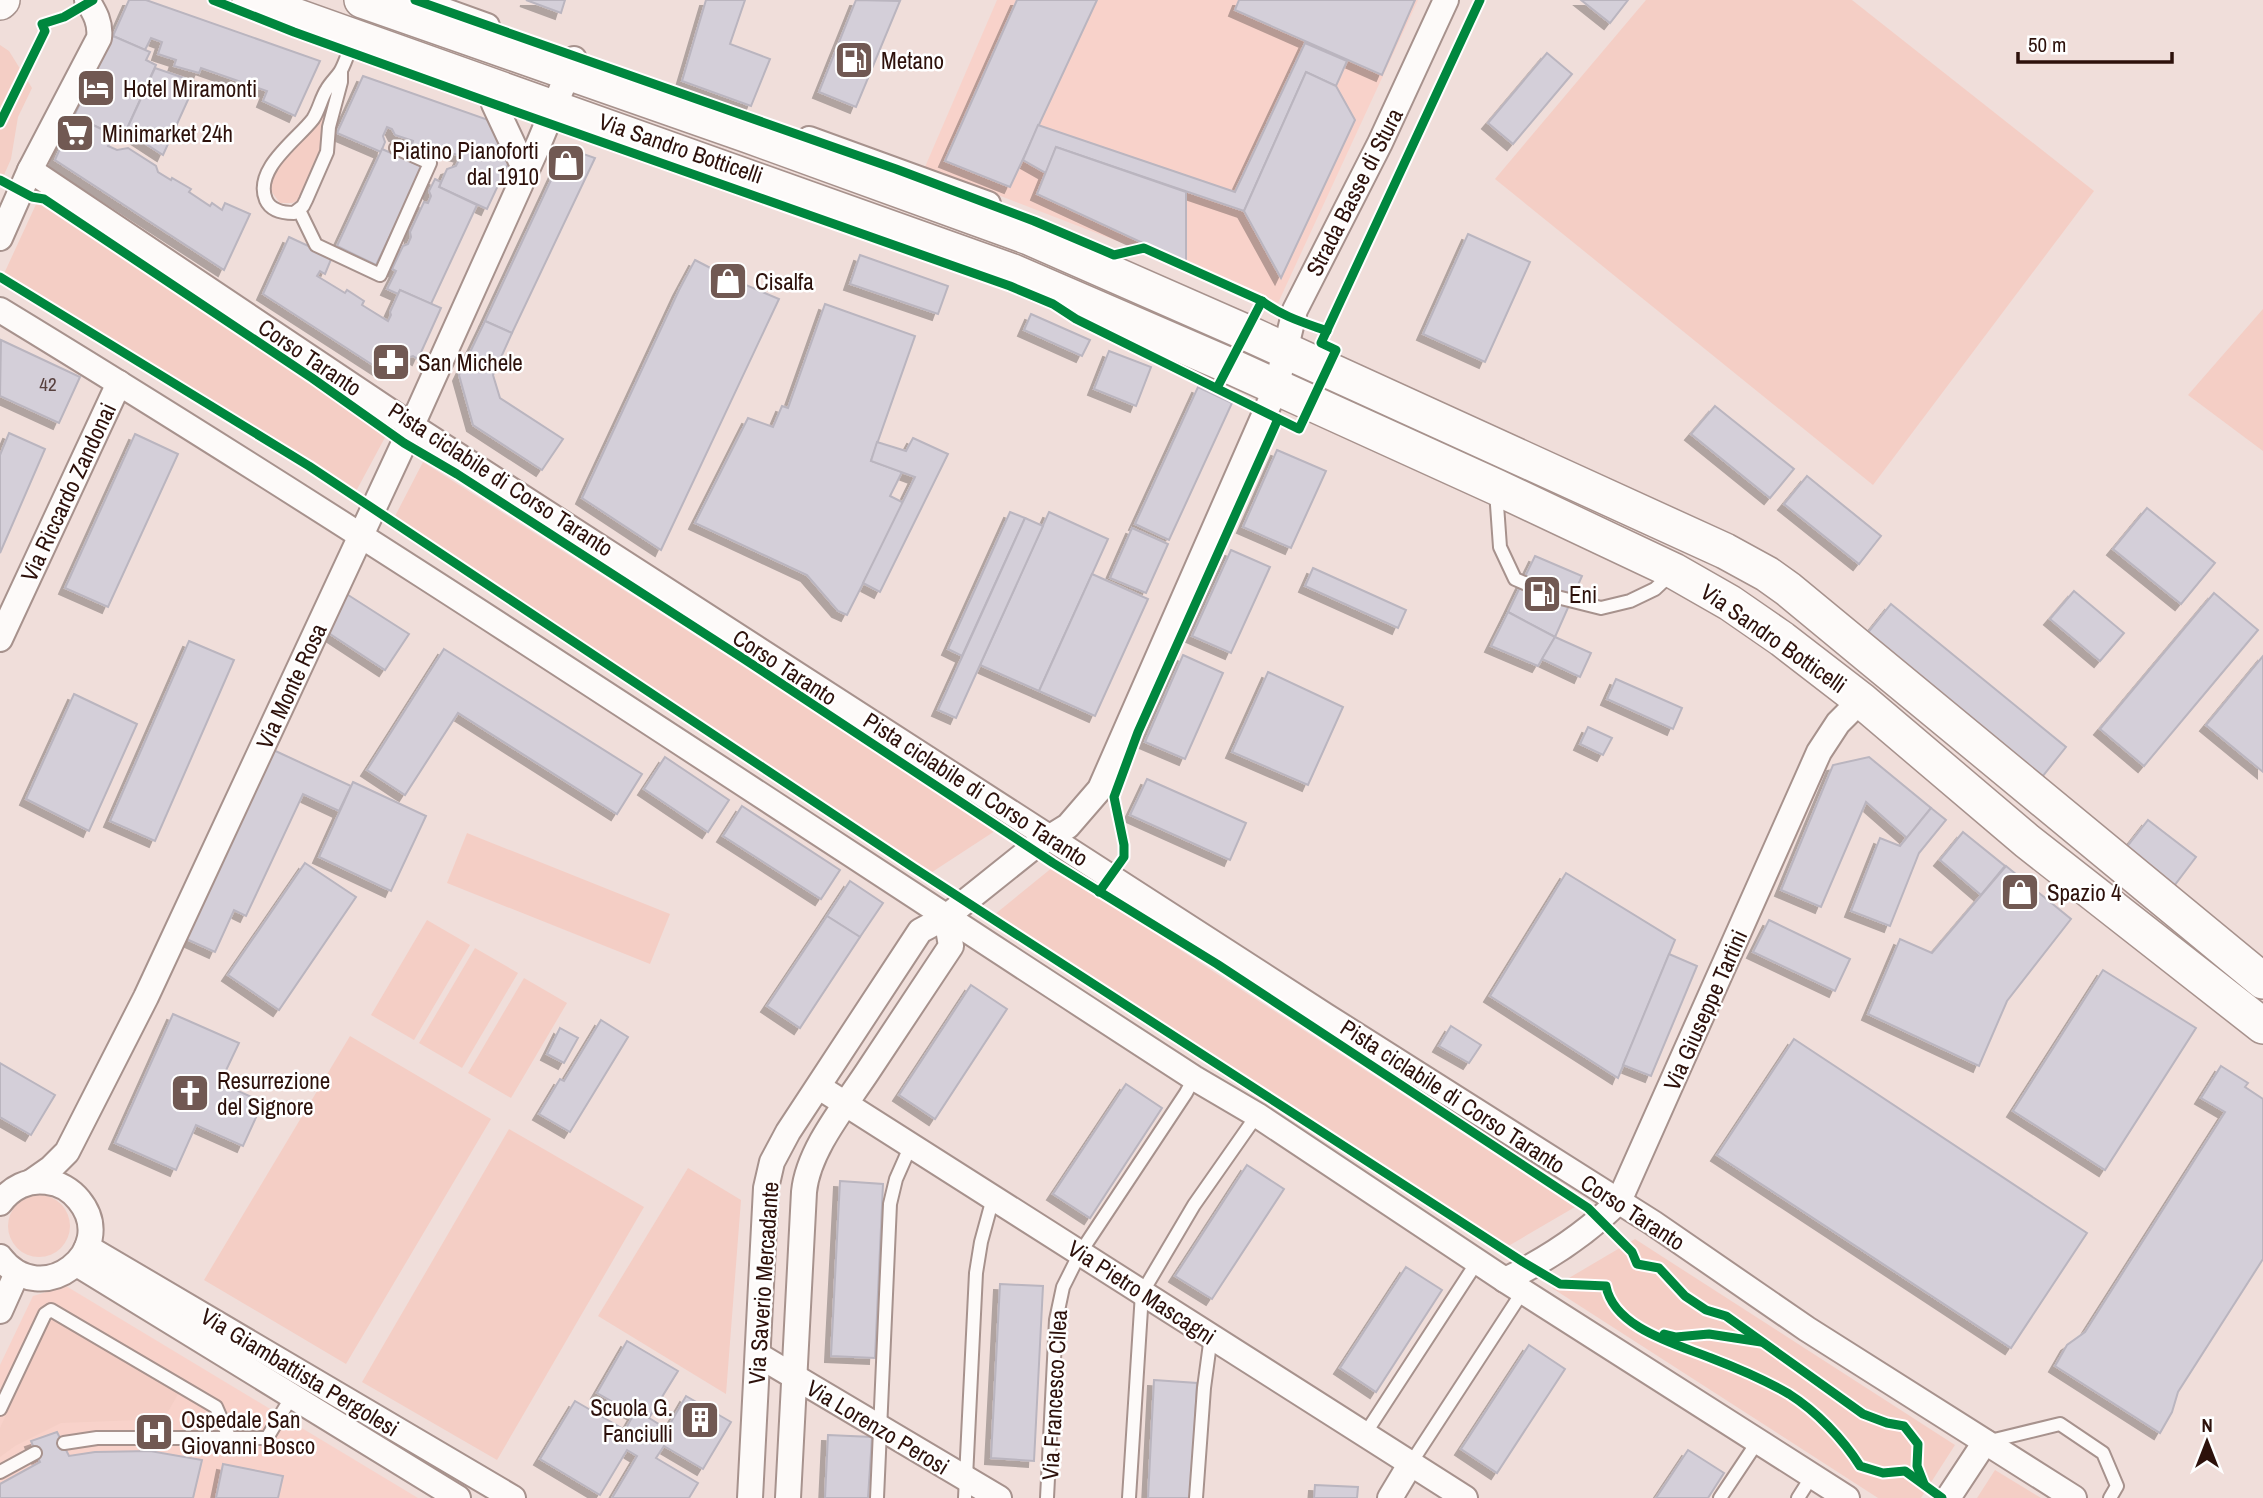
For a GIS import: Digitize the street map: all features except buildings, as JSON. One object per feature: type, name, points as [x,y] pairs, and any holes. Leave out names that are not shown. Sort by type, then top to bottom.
[{"type":"main road","name":"Via Sandro Botticelli","points":[[362,0],[572,65],[748,135],[1029,237],[1725,551],[1767,574],[1839,630],[2263,981]]},
{"type":"main road","name":"Via Sandro Botticelli","points":[[258,3],[550,116],[1013,272],[1496,487],[1674,571],[1748,614],[1861,700],[2027,841],[2263,1026]]},
{"type":"street","points":[[0,238],[30,170],[99,38],[98,22],[88,0]]},
{"type":"street","name":"Via Sandro Botticelli","points":[[415,0],[448,5],[572,65]]},
{"type":"street","name":"Strada Basse di Stura","points":[[1276,388],[1295,310],[1380,142],[1446,0]]},
{"type":"street","name":"Via Sandro Botticelli","points":[[258,3],[293,32],[345,61],[495,104],[550,116]]},
{"type":"street","name":"Via Monte Rosa","points":[[2,1197],[31,1182],[67,1152],[146,997],[412,426],[572,65]]},
{"type":"street","points":[[495,104],[526,172]]},
{"type":"street","name":"Corso Taranto","points":[[30,170],[412,426],[1371,1045],[1619,1201],[1807,1329],[2074,1498]]},
{"type":"street","points":[[0,310],[361,536],[1194,1078],[1257,1115],[1514,1286],[1847,1498]]},
{"type":"street","name":"Via Riccardo Zandonai","points":[[0,639],[119,383]]},
{"type":"street","name":"Via Saverio Mercadante","points":[[750,1498],[767,1181],[781,1143],[920,931],[946,917],[1031,849],[1068,826],[1100,789],[1276,388]]},
{"type":"street","name":"Via Giuseppe Tartini","points":[[1514,1286],[1532,1267],[1601,1219],[1619,1201],[1819,752],[1839,723],[1861,700]]},
{"type":"street","name":"Via Saverio Mercadante","points":[[788,1498],[806,1179],[814,1155],[951,946],[946,917]]},
{"type":"street","name":"Via Pietro Mascagni","points":[[819,1087],[1465,1498]]},
{"type":"street","points":[[0,1311],[9,1265],[28,1277],[46,1279],[65,1273],[82,1255],[89,1223],[87,1213],[77,1197],[59,1185],[31,1182]]},
{"type":"street","name":"Via Giambattista Pergolesi","points":[[82,1255],[292,1396],[458,1498]]},
{"type":"street","name":"Via Giambattista Pergolesi","points":[[82,1255],[513,1498]]},
{"type":"street","name":"Via Lorenzo Perosi","points":[[758,1355],[879,1427],[966,1489],[999,1498]]},
{"type":"street","points":[[1948,1498],[1985,1442]]},
{"type":"street","points":[[1390,1498],[1411,1464]]},
{"type":"lane","points":[[345,61],[329,127],[325,159],[299,210],[284,213],[270,205],[265,198],[267,177],[285,147],[313,119],[328,86],[345,61]]},
{"type":"lane","points":[[299,210],[316,245],[380,275],[430,163],[396,148]]},
{"type":"lane","points":[[1496,487],[1500,547],[1515,579],[1557,597],[1601,608],[1630,601],[1655,589],[1674,571]]},
{"type":"lane","name":"Via Francesco Cilea","points":[[1048,1498],[1056,1315],[1063,1287],[1080,1253],[1194,1078]]},
{"type":"lane","points":[[1129,1498],[1142,1293],[1194,1205],[1257,1115]]},
{"type":"lane","points":[[877,1498],[890,1200],[911,1145]]},
{"type":"lane","points":[[966,1489],[976,1273],[993,1198]]},
{"type":"lane","points":[[1365,1434],[1477,1262]]},
{"type":"lane","points":[[1411,1464],[1514,1286]]},
{"type":"lane","points":[[0,1409],[45,1314],[51,1310],[216,1407],[230,1439]]},
{"type":"lane","points":[[1196,1498],[1204,1388],[1211,1336]]},
{"type":"lane","points":[[64,1444],[97,1438],[267,1438],[292,1396]]},
{"type":"lane","points":[[1985,1442],[2060,1424],[2104,1453],[2117,1486],[2110,1498]]},
{"type":"lane","points":[[1720,1498],[1758,1441]]},
{"type":"lane","points":[[0,1472],[35,1453]]},
{"type":"lane","points":[[1798,1498],[1812,1476]]},
{"type":"shaded area","points":[[997,0],[1418,0],[1278,303],[925,167]]},
{"type":"shaded area","points":[[1646,0],[1852,0],[2094,191],[1873,485],[1495,179]]},
{"type":"shaded area","points":[[0,45],[9,51],[32,88],[18,117],[11,159],[0,184]]},
{"type":"shaded area","points":[[322,115],[325,116],[320,150],[310,179],[297,201],[280,203],[271,191],[277,170],[290,150]]},
{"type":"shaded area","points":[[38,200],[389,430],[354,495],[2,278]]},
{"type":"shaded area","points":[[2263,309],[2263,451],[2188,395]]},
{"type":"shaded area","points":[[423,462],[998,829],[926,876],[392,522]]},
{"type":"shaded area","points":[[467,833],[670,914],[650,964],[447,883]]},
{"type":"shaded area","points":[[1053,867],[1575,1207],[1505,1248],[994,915]]},
{"type":"shaded area","points":[[427,920],[470,945],[414,1040],[371,1015]]},
{"type":"shaded area","points":[[475,948],[518,973],[462,1068],[419,1043]]},
{"type":"shaded area","points":[[524,978],[567,1003],[511,1098],[468,1073]]},
{"type":"shaded area","points":[[350,1036],[491,1119],[346,1364],[204,1280]]},
{"type":"shaded area","points":[[509,1129],[644,1207],[497,1460],[362,1382]]},
{"type":"shaded area","points":[[688,1168],[741,1200],[726,1394],[598,1316]]},
{"type":"shaded area","points":[[33,1195],[45,1195],[61,1204],[68,1214],[68,1238],[61,1248],[45,1257],[33,1257],[22,1252],[13,1243],[8,1232],[8,1220],[13,1209],[22,1200]]},
{"type":"shaded area","points":[[1635,1239],[1955,1445],[1921,1498],[1878,1498],[1552,1288]]},
{"type":"shaded area","name":"Ospedale San Giovanni Bosco","points":[[66,1286],[418,1498],[0,1498],[0,1365],[33,1296]]},
{"type":"shaded area","points":[[61,1318],[182,1387],[165,1417],[175,1425],[139,1420],[61,1423],[15,1446],[0,1457],[0,1428],[50,1321]]},
{"type":"shaded area","points":[[1995,1470],[2041,1498],[1977,1498]]},
{"type":"cycle path","points":[[0,123],[45,31],[42,24],[64,17],[93,0]]},
{"type":"cycle path","points":[[213,0],[494,104],[1010,286],[1053,304],[1076,319],[1299,429],[1336,350],[1321,343],[1480,0]]},
{"type":"cycle path","points":[[415,0],[896,169],[1034,221],[1114,255],[1144,248],[1262,301],[1285,315],[1327,331]]},
{"type":"cycle path","name":"Pista ciclabile di Corso Taranto","points":[[0,180],[32,197],[44,199],[312,378],[404,443],[457,474],[744,659],[1053,863],[1217,964],[1588,1208],[1632,1252],[1637,1264],[1659,1268],[1685,1296],[1706,1310],[1726,1316],[1863,1414],[1904,1426],[1918,1444],[1917,1466],[1924,1484]]},
{"type":"cycle path","points":[[0,277],[309,466],[914,868],[1523,1262],[1560,1284],[1606,1286],[1611,1301],[1634,1324],[1665,1340],[1741,1370],[1789,1394],[1828,1426],[1860,1466],[1883,1473],[1905,1471],[1942,1498]]},
{"type":"cycle path","points":[[1217,388],[1262,301]]},
{"type":"cycle path","points":[[1099,892],[1124,857],[1114,797],[1138,732],[1278,419]]},
{"type":"cycle path","points":[[1664,1334],[1676,1337],[1709,1334],[1761,1342]]},
{"type":"place","name":"Metano","points":[[854,60]]},
{"type":"place","name":"Hotel Miramonti","points":[[96,88]]},
{"type":"place","name":"Minimarket 24h","points":[[75,133]]},
{"type":"place","name":"Piatino Pianoforti dal 1910","points":[[566,163]]},
{"type":"place","name":"Cisalfa","points":[[728,281]]},
{"type":"place","name":"San Michele","points":[[391,362]]},
{"type":"place","name":"Eni","points":[[1542,594]]},
{"type":"place","name":"Spazio 4","points":[[2020,892]]},
{"type":"place","name":"Resurrezione del Signore","points":[[190,1093]]},
{"type":"place","name":"Scuola G. Fanciulli","points":[[700,1420]]},
{"type":"place","name":"Ospedale San Giovanni Bosco","points":[[154,1432]]}]
